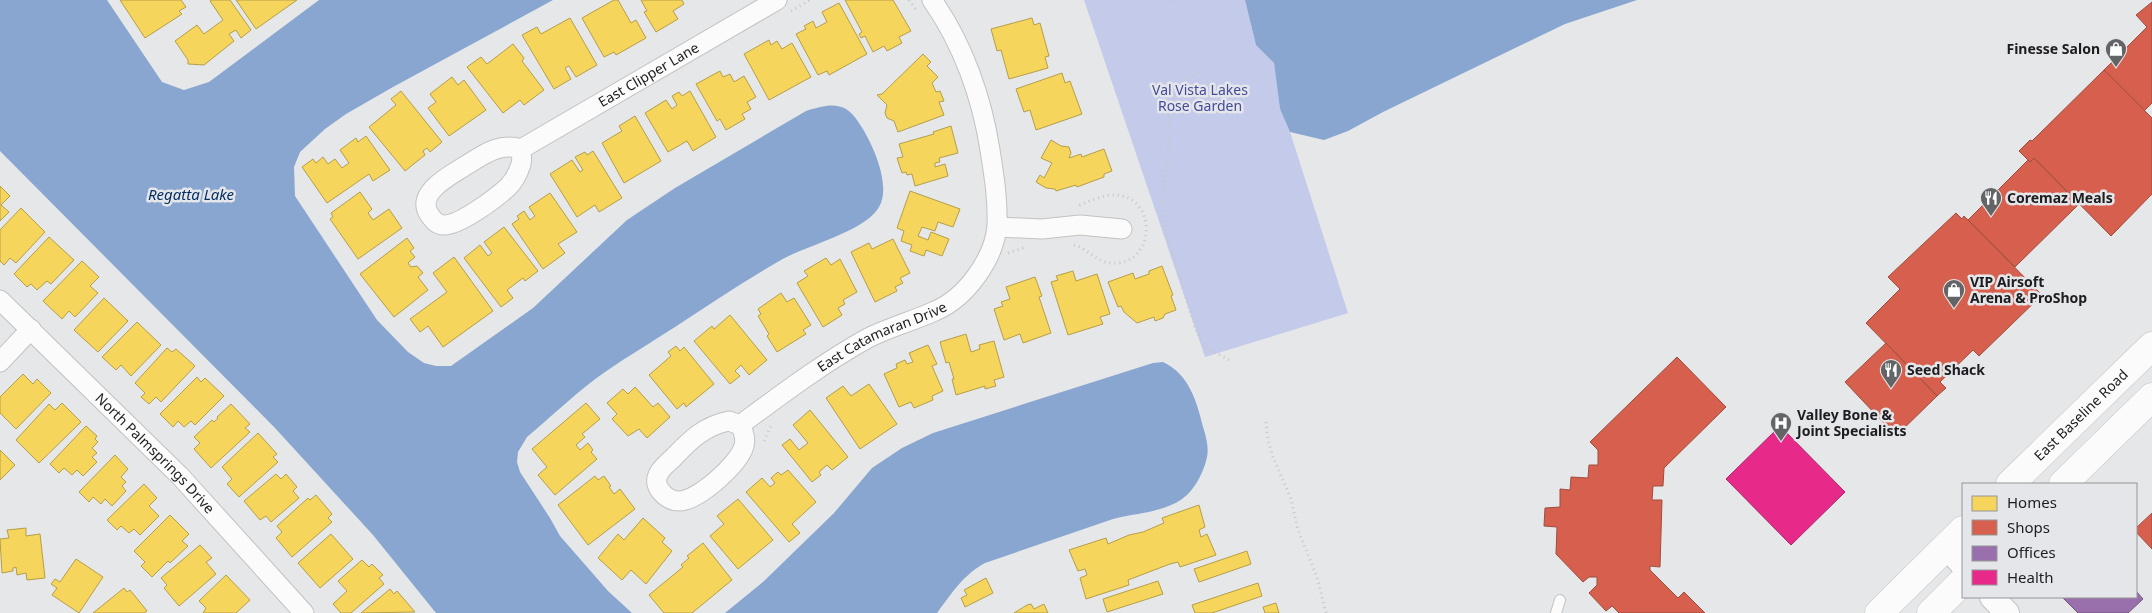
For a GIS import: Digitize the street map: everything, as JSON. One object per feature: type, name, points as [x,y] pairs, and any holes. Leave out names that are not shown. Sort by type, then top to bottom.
[{"type":"main road","name":"East Baseline Road","points":[[2011,483],[2152,346]]},
{"type":"main road","points":[[2064,483],[2152,397]]},
{"type":"main road","points":[[1879,613],[1958,547]]},
{"type":"main road","points":[[1931,613],[1962,582]]},
{"type":"street","name":"East Clipper Lane","points":[[521,149],[777,0]]},
{"type":"street","name":"East Catamaran Drive","points":[[740,425],[827,362],[870,337],[937,311],[955,299],[978,275],[987,260],[997,227],[996,182],[985,118],[967,67],[943,16],[932,0]]},
{"type":"street","points":[[510,145],[521,149],[521,166],[509,186],[482,207],[453,224],[443,225],[434,222],[426,209],[426,200],[431,190],[493,149],[510,145]]},
{"type":"street","points":[[997,227],[1042,229],[1080,225],[1122,229]]},
{"type":"street","name":"North Palmsprings Drive","points":[[0,300],[180,476],[302,612]]},
{"type":"street","points":[[0,362],[31,329]]},
{"type":"street","points":[[729,421],[740,425],[745,433],[744,446],[739,458],[716,481],[694,495],[680,501],[670,499],[661,492],[657,483],[658,475],[699,434],[712,424],[729,421]]},
{"type":"street","points":[[1993,598],[2007,613]]},
{"type":"lane","points":[[1556,613],[1560,600]]},
{"type":"path","points":[[909,0],[920,17]]},
{"type":"path","points":[[1198,73],[1185,82],[1169,104],[1168,162],[1164,181],[1162,218],[1195,328],[1205,347],[1230,360]]},
{"type":"path","points":[[1067,243],[1081,247],[1093,257],[1103,262],[1118,263],[1133,258],[1144,244],[1148,229],[1146,218],[1140,207],[1128,198],[1115,196],[1090,200],[1070,208]]},
{"type":"path","points":[[1004,255],[1016,249],[1033,246]]},
{"type":"path","points":[[763,443],[773,421]]},
{"type":"path","points":[[1266,422],[1268,440],[1273,457],[1291,499],[1298,530],[1318,577],[1326,613]]},
{"type":"green space","name":"Val Vista Lakes Rose Garden","points":[[1084,0],[1245,0],[1256,45],[1274,63],[1280,109],[1290,132],[1348,313],[1205,357]]},
{"type":"water","name":"Regatta Lake","points":[[0,0],[107,0],[162,82],[184,90],[209,82],[319,0],[553,0],[346,114],[325,129],[300,152],[294,167],[295,196],[377,320],[408,352],[424,363],[436,366],[451,366],[533,308],[627,220],[675,188],[806,111],[836,106],[848,110],[854,116],[864,131],[879,164],[883,187],[882,198],[879,207],[872,216],[862,223],[849,231],[781,260],[614,366],[585,387],[527,437],[518,452],[517,462],[520,472],[560,536],[608,591],[632,613],[436,613],[373,535],[275,428],[0,151]]},
{"type":"water","points":[[1245,0],[1637,0],[1565,24],[1383,112],[1348,131],[1324,140],[1290,132],[1280,109],[1274,63],[1256,45]]},
{"type":"water","points":[[1163,362],[1172,367],[1186,381],[1195,399],[1205,434],[1208,453],[1198,481],[1186,496],[1174,504],[1157,510],[1113,519],[985,563],[964,579],[937,613],[725,613],[763,582],[834,513],[872,468],[902,448],[933,433],[1153,363]]},
{"type":"building: Homes","points":[[120,0],[181,0],[186,7],[179,11],[182,14],[145,38]]},
{"type":"building: Homes","points":[[211,0],[230,0],[251,30],[241,38],[236,30],[229,34],[234,41],[204,65],[188,64],[188,60],[175,41],[197,25],[204,34],[223,20]]},
{"type":"building: Homes","points":[[236,0],[297,0],[256,29]]},
{"type":"building: Homes","points":[[614,0],[618,0],[631,23],[636,20],[646,38],[616,55],[614,52],[604,57],[582,18]]},
{"type":"building: Homes","points":[[641,0],[682,0],[684,4],[673,11],[678,19],[656,32],[644,12],[647,11]]},
{"type":"building: Homes","points":[[845,0],[893,0],[911,31],[899,37],[902,43],[887,51],[884,46],[873,52],[865,36],[861,38],[859,34],[862,32]]},
{"type":"building: Homes","points":[[839,3],[867,54],[829,75],[827,71],[818,75],[796,34],[806,29],[804,26],[813,21],[816,28],[827,22],[822,12]]},
{"type":"building: Homes","points":[[570,18],[597,65],[576,77],[569,66],[565,68],[571,79],[554,89],[522,35],[537,27],[541,34]]},
{"type":"building: Homes","points":[[1032,18],[1034,25],[1040,23],[1049,56],[1045,57],[1048,68],[1009,79],[1001,50],[997,51],[991,29]]},
{"type":"building: Homes","points":[[769,40],[771,45],[777,41],[782,49],[792,43],[811,77],[769,100],[744,54]]},
{"type":"building: Homes","points":[[513,44],[524,58],[522,61],[544,90],[524,105],[520,100],[503,113],[467,67],[481,57],[487,64]]},
{"type":"building: Homes","points":[[923,54],[931,62],[927,66],[938,77],[932,83],[936,92],[940,91],[944,101],[939,102],[944,115],[898,132],[894,121],[887,118],[885,113],[887,105],[877,95],[882,94]]},
{"type":"building: Homes","points":[[720,71],[723,77],[730,74],[734,82],[744,76],[756,97],[747,102],[751,109],[742,114],[745,119],[726,130],[720,119],[717,121],[696,84]]},
{"type":"building: Homes","points":[[1062,73],[1065,83],[1070,81],[1082,114],[1036,130],[1030,110],[1024,112],[1016,89]]},
{"type":"building: Homes","points":[[452,77],[458,85],[464,80],[486,110],[449,136],[428,108],[436,102],[430,94]]},
{"type":"building: Homes","points":[[401,91],[442,142],[430,152],[427,148],[423,151],[425,155],[405,171],[369,127],[396,105],[391,99]]},
{"type":"building: Homes","points":[[690,91],[716,137],[693,151],[687,141],[668,152],[645,113],[666,100],[672,109],[677,105],[672,96],[679,92],[682,96]]},
{"type":"building: Homes","points":[[635,116],[661,161],[624,183],[602,143],[622,131],[619,126]]},
{"type":"building: Homes","points":[[951,126],[958,153],[939,158],[940,162],[935,163],[935,167],[945,164],[948,176],[915,186],[912,174],[902,173],[897,158],[903,157],[899,144],[934,134],[933,132]]},
{"type":"building: Homes","points":[[366,136],[390,170],[373,181],[369,174],[327,203],[302,167],[313,159],[316,163],[323,157],[328,164],[335,159],[342,168],[349,163],[340,150],[356,138],[358,142]]},
{"type":"building: Homes","points":[[1051,140],[1061,146],[1069,147],[1071,153],[1069,158],[1081,154],[1082,157],[1104,149],[1112,171],[1104,174],[1104,177],[1077,187],[1076,185],[1056,191],[1055,189],[1046,188],[1036,182],[1040,175],[1044,178],[1052,163],[1041,158]]},
{"type":"building: Homes","points":[[593,151],[622,198],[599,212],[595,205],[577,217],[550,174],[572,160],[580,172],[583,170],[575,157],[585,152],[587,155]]},
{"type":"building: Homes","points":[[0,186],[10,196],[1,205],[9,212],[0,221]]},
{"type":"building: Homes","points":[[910,191],[960,209],[953,227],[938,222],[935,231],[922,227],[918,236],[928,240],[931,232],[949,239],[942,256],[926,250],[924,256],[910,251],[912,245],[901,241],[904,231],[897,228]]},
{"type":"building: Homes","points":[[360,192],[372,209],[368,213],[373,220],[389,209],[402,228],[358,259],[330,219],[333,217],[331,213]]},
{"type":"building: Homes","points":[[550,193],[577,232],[558,244],[565,253],[543,269],[512,224],[519,219],[517,216],[524,211],[530,220],[535,216],[529,207]]},
{"type":"building: Homes","points":[[21,208],[45,232],[16,263],[10,258],[4,265],[0,261],[0,230]]},
{"type":"building: Homes","points":[[504,227],[538,271],[525,281],[523,278],[507,290],[513,298],[501,307],[464,258],[480,245],[488,256],[492,253],[484,242]]},
{"type":"building: Homes","points":[[49,237],[74,260],[51,284],[47,281],[37,290],[31,284],[27,287],[14,274]]},
{"type":"building: Homes","points":[[407,238],[414,248],[410,251],[415,257],[408,263],[411,267],[417,266],[423,273],[418,277],[428,290],[394,317],[360,274]]},
{"type":"building: Homes","points":[[893,239],[910,273],[900,278],[903,283],[895,287],[897,291],[875,302],[851,252],[869,243],[872,249]]},
{"type":"building: Homes","points":[[454,257],[493,311],[443,347],[428,326],[420,332],[410,319],[447,292],[433,273]]},
{"type":"building: Homes","points":[[826,258],[831,265],[840,259],[857,292],[843,300],[845,304],[838,308],[842,315],[823,327],[797,283],[808,276],[804,271]]},
{"type":"building: Homes","points":[[82,261],[99,277],[90,286],[98,293],[75,317],[69,311],[62,319],[43,301]]},
{"type":"building: Homes","points":[[1162,266],[1173,295],[1171,296],[1176,310],[1165,314],[1163,318],[1155,321],[1154,317],[1137,323],[1124,312],[1121,306],[1118,307],[1108,282],[1133,273],[1135,279],[1149,274],[1149,271]]},
{"type":"building: Homes","points":[[1073,271],[1076,281],[1097,274],[1110,314],[1100,317],[1103,324],[1068,335],[1051,282],[1058,280],[1056,276]]},
{"type":"building: Homes","points":[[1035,277],[1042,296],[1039,297],[1051,333],[1023,343],[1020,334],[1004,340],[994,309],[1003,306],[1001,302],[1010,299],[1006,287]]},
{"type":"building: Homes","points":[[781,293],[787,302],[794,298],[811,325],[803,330],[806,334],[777,352],[758,316],[761,314],[758,309]]},
{"type":"building: Homes","points":[[104,298],[128,321],[98,352],[74,330]]},
{"type":"building: Homes","points":[[730,315],[767,360],[749,375],[741,365],[735,371],[740,376],[730,384],[694,341],[712,326],[714,329]]},
{"type":"building: Homes","points":[[137,322],[161,345],[131,376],[121,365],[116,370],[102,357]]},
{"type":"building: Homes","points":[[966,334],[971,352],[980,349],[979,345],[994,341],[1004,377],[994,380],[996,386],[985,389],[985,386],[956,395],[949,362],[946,363],[940,342]]},
{"type":"building: Homes","points":[[928,345],[937,364],[932,366],[943,391],[932,396],[933,400],[914,408],[911,402],[899,407],[884,374],[897,368],[896,364],[905,360],[907,364],[913,362],[909,353]]},
{"type":"building: Homes","points":[[676,346],[680,351],[684,347],[714,384],[686,407],[684,403],[677,409],[649,375],[671,356],[668,352]]},
{"type":"building: Homes","points":[[167,348],[172,352],[176,349],[195,366],[161,402],[156,397],[149,404],[141,397],[145,393],[135,383]]},
{"type":"building: Homes","points":[[23,374],[33,384],[37,379],[51,393],[16,429],[0,413],[0,397]]},
{"type":"building: Homes","points":[[197,377],[201,382],[205,378],[224,396],[195,425],[191,421],[184,427],[178,421],[173,427],[160,414]]},
{"type":"building: Homes","points":[[869,384],[897,424],[860,449],[826,398],[843,386],[851,396]]},
{"type":"building: Homes","points":[[635,387],[653,407],[658,403],[670,417],[647,438],[639,429],[628,436],[612,419],[617,414],[607,403],[623,389],[628,394]]},
{"type":"building: Homes","points":[[62,403],[81,422],[39,463],[16,440],[49,404],[55,410]]},
{"type":"building: Homes","points":[[586,403],[600,419],[582,434],[585,437],[576,445],[580,450],[588,443],[593,450],[591,452],[597,459],[555,495],[538,475],[547,467],[532,449]]},
{"type":"building: Homes","points":[[231,404],[250,424],[245,428],[250,432],[211,468],[194,449],[200,443],[194,437],[212,420],[214,422]]},
{"type":"building: Homes","points":[[810,410],[848,457],[832,470],[827,465],[819,472],[821,475],[812,482],[782,445],[790,439],[799,450],[808,443],[793,425]]},
{"type":"building: Homes","points":[[86,426],[97,436],[95,439],[98,442],[92,448],[97,453],[92,457],[97,462],[83,476],[77,470],[72,475],[64,468],[59,473],[50,464]]},
{"type":"building: Homes","points":[[258,433],[277,454],[273,457],[278,462],[239,497],[227,484],[232,479],[222,467]]},
{"type":"building: Homes","points":[[0,450],[15,465],[0,480]]},
{"type":"building: Homes","points":[[115,455],[128,469],[121,477],[126,482],[122,486],[126,491],[112,506],[105,499],[101,504],[93,497],[89,502],[79,492]]},
{"type":"building: Homes","points":[[788,470],[816,502],[792,524],[800,533],[789,542],[746,492],[762,478],[770,487],[775,483],[771,478],[778,472],[781,475]]},
{"type":"building: Homes","points":[[276,474],[281,479],[286,474],[297,487],[293,491],[299,498],[271,522],[266,516],[260,520],[244,501]]},
{"type":"building: Homes","points":[[595,476],[598,480],[604,476],[614,494],[620,489],[635,509],[588,545],[558,505]]},
{"type":"building: Homes","points":[[144,484],[157,498],[149,506],[159,516],[140,535],[134,529],[129,533],[121,526],[117,530],[107,520]]},
{"type":"building: Homes","points":[[316,495],[332,514],[328,518],[332,522],[292,557],[276,538],[282,532],[277,526],[308,498],[310,500]]},
{"type":"building: Homes","points":[[738,499],[773,540],[738,569],[710,536],[724,524],[717,516]]},
{"type":"building: Homes","points":[[1199,505],[1205,527],[1199,530],[1201,537],[1207,534],[1216,555],[1180,567],[1178,562],[1170,564],[1128,580],[1129,585],[1086,599],[1080,578],[1087,575],[1085,569],[1078,571],[1069,550],[1106,538],[1108,544],[1129,535],[1143,532],[1164,523],[1162,518]]},
{"type":"building: Homes","points":[[170,515],[189,534],[182,541],[188,546],[170,563],[168,561],[152,577],[141,566],[145,562],[134,551]]},
{"type":"building: Homes","points":[[643,518],[665,538],[662,542],[672,551],[646,584],[631,570],[622,580],[598,558],[618,534],[624,540]]},
{"type":"building: Homes","points":[[26,528],[26,536],[40,534],[45,578],[27,580],[26,573],[17,575],[16,567],[13,568],[13,571],[2,573],[0,539],[9,538],[7,530]]},
{"type":"building: Homes","points":[[331,534],[353,559],[320,588],[298,563]]},
{"type":"building: Homes","points":[[703,543],[732,580],[692,613],[664,613],[649,595],[683,567],[681,565],[689,558],[687,556]]},
{"type":"building: Homes","points":[[200,545],[212,558],[206,562],[216,574],[179,606],[164,588],[167,585],[161,578]]},
{"type":"building: Homes","points":[[1247,551],[1251,564],[1199,582],[1194,569]]},
{"type":"building: Homes","points":[[76,559],[103,577],[79,613],[52,595],[57,588],[51,584],[55,579],[60,582]]},
{"type":"building: Homes","points":[[362,560],[369,567],[372,564],[383,575],[379,578],[384,584],[351,613],[341,613],[333,604],[347,591],[338,581]]},
{"type":"building: Homes","points":[[226,575],[250,600],[236,613],[203,613],[206,608],[199,601]]},
{"type":"building: Homes","points":[[986,578],[993,593],[965,607],[961,598],[967,595],[964,590]]},
{"type":"building: Homes","points":[[1158,581],[1163,594],[1107,612],[1103,599]]},
{"type":"building: Homes","points":[[1258,583],[1262,596],[1212,613],[1195,613],[1192,605]]},
{"type":"building: Homes","points":[[124,588],[127,592],[130,590],[147,611],[144,613],[93,613]]},
{"type":"building: Homes","points":[[390,589],[394,594],[397,591],[415,612],[361,613]]},
{"type":"building: Homes","points":[[1276,603],[1279,613],[1265,613],[1263,607]]},
{"type":"building: Homes","points":[[1031,604],[1034,609],[1044,604],[1048,613],[1014,613],[1027,605]]},
{"type":"building: Shops","points":[[2152,2],[2152,103],[2144,111],[2104,70],[2147,27],[2136,15]]},
{"type":"building: Shops","points":[[2104,70],[2152,118],[2152,194],[2111,236],[2034,158],[2030,162],[2019,151],[2030,140],[2032,141]]},
{"type":"building: Shops","points":[[2034,158],[2079,204],[2015,267],[1968,220],[2028,160],[2030,162]]},
{"type":"building: Shops","name":"VIP Airsoft Arena & ProShop","points":[[1956,213],[1962,219],[1964,216],[2042,295],[1979,356],[1973,350],[1940,382],[1946,388],[1937,396],[1866,323],[1900,289],[1888,277]]},
{"type":"building: Shops","name":"Seed Shack","points":[[1886,343],[1937,396],[1896,436],[1845,382]]},
{"type":"building: Shops","points":[[1677,357],[1726,407],[1664,468],[1663,486],[1653,486],[1652,500],[1662,500],[1660,567],[1650,566],[1650,570],[1678,598],[1684,592],[1705,613],[1619,613],[1612,606],[1606,611],[1589,593],[1597,585],[1597,577],[1589,577],[1583,582],[1556,554],[1557,527],[1544,526],[1545,508],[1560,507],[1560,489],[1570,490],[1571,477],[1588,478],[1589,465],[1598,465],[1598,450],[1590,442]]},
{"type":"building: Shops","points":[[2152,513],[2152,549],[2137,533],[2137,527]]},
{"type":"building: Offices","points":[[2137,592],[2143,599],[2128,613],[2078,613],[2063,598],[2137,598]]},
{"type":"building: Health","points":[[1780,426],[1845,492],[1791,545],[1726,479]]},
{"type":"place","name":"Finesse Salon","points":[[2116,68]]},
{"type":"place","name":"Coremaz Meals","points":[[1991,217]]},
{"type":"place","name":"VIP Airsoft Arena & ProShop","points":[[1954,309]]},
{"type":"place","name":"Seed Shack","points":[[1891,389]]},
{"type":"place","name":"Valley Bone & Joint Specialists","points":[[1781,442]]}]
